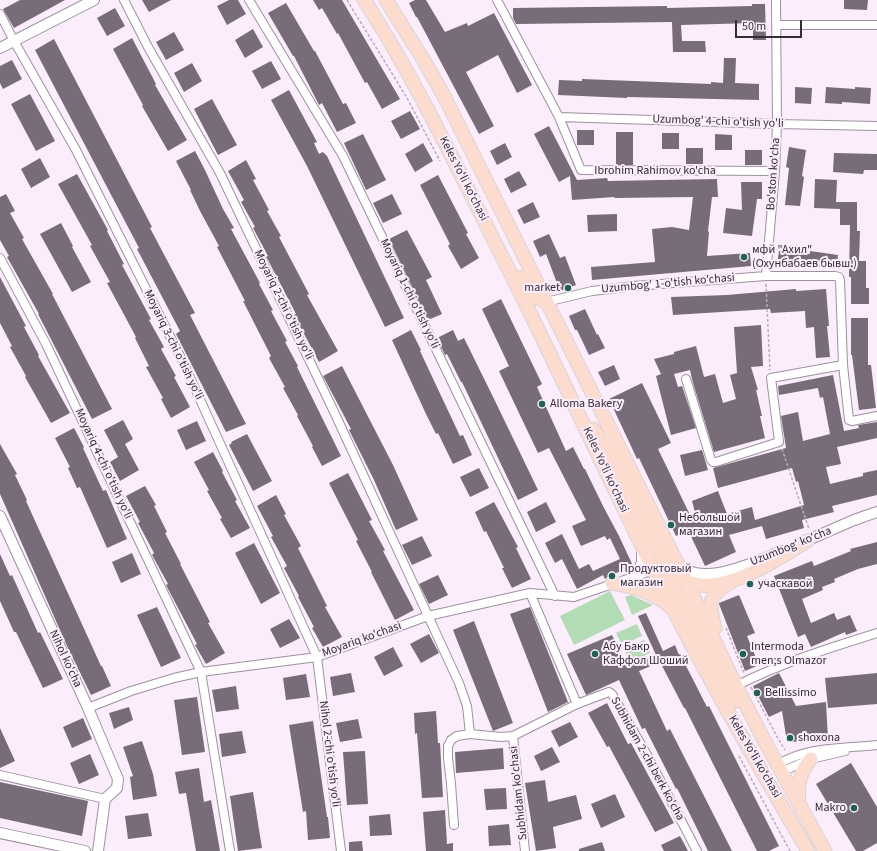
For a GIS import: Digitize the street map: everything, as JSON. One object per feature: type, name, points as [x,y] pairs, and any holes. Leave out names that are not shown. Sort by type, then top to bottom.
[{"type":"main road","name":"Keles Yoʻli koʻchasi","points":[[364,0],[417,90],[463,179],[568,390],[640,543],[673,609],[765,777],[808,851]]},
{"type":"main road","name":"Keles Yoʻli koʻchasi","points":[[386,0],[423,59],[445,98],[602,414],[671,563]]},
{"type":"main road","points":[[417,90],[420,86],[424,85],[431,90],[462,150],[487,183]]},
{"type":"main road","points":[[463,179],[487,211],[526,287],[534,297],[546,302]]},
{"type":"main road","points":[[539,332],[548,329],[552,331],[578,382],[602,414]]},
{"type":"main road","points":[[568,390],[606,447],[651,537],[671,563],[679,577],[686,581],[710,584],[737,579]]},
{"type":"main road","points":[[723,659],[711,612],[711,601],[714,594],[737,579],[766,566],[810,540]]},
{"type":"main road","points":[[671,563],[654,570],[675,590],[690,612],[724,682],[765,742]]},
{"type":"main road","points":[[686,581],[723,659]]},
{"type":"main road","name":"Uzumbog' ko'cha","points":[[675,590],[686,581]]},
{"type":"main road","points":[[612,583],[632,587],[646,592],[661,600],[673,609]]},
{"type":"main road","points":[[673,609],[672,601],[675,590]]},
{"type":"main road","name":"Keles Yoʻli koʻchasi","points":[[723,659],[765,742],[825,851]]},
{"type":"main road","points":[[800,806],[798,794],[799,782],[802,770],[811,759]]},
{"type":"main road","points":[[765,777],[779,768]]},
{"type":"street","points":[[0,48],[94,0]]},
{"type":"street","name":"Moyariq 2-chi o'tish yo'li","points":[[124,0],[148,47],[220,173],[336,416],[460,683],[467,706],[470,734]]},
{"type":"street","name":"Moyariq 1-chi o'tish yo'li","points":[[249,0],[343,156],[555,596]]},
{"type":"street","name":"Ibrohim Rahimov ko'cha","points":[[497,0],[559,117],[581,170],[775,171]]},
{"type":"street","name":"Bo'ston ko'cha","points":[[766,276],[775,171],[777,124],[776,0]]},
{"type":"street","name":"Moyariq 3-chi o'tish yo'li","points":[[0,14],[76,150],[183,362],[317,657]]},
{"type":"street","points":[[777,25],[877,25]]},
{"type":"street","name":"Uzumbog' 4-chi o'tish yo'li","points":[[559,117],[877,126]]},
{"type":"street","name":"Moyariq 4-chi o'tish yo'li","points":[[0,258],[46,344],[201,672],[230,851]]},
{"type":"street","name":"Uzumbog' 1-o'tish ko'chasi","points":[[546,302],[592,291],[634,286],[766,276],[835,276],[839,277],[843,366]]},
{"type":"street","points":[[686,379],[713,462],[779,442],[770,378],[843,366],[849,420],[852,421],[877,416]]},
{"type":"street","name":"Uzumbog' ko'cha","points":[[686,581],[702,575],[734,569],[810,540],[854,520],[877,512]]},
{"type":"street","name":"Nihol ko'cha","points":[[0,516],[88,708],[118,779],[117,788],[105,799]]},
{"type":"street","points":[[636,575],[641,562],[640,543]]},
{"type":"street","name":"Uzumbog' ko'cha","points":[[671,563],[686,571],[702,575]]},
{"type":"street","name":"Moyariq ko'chasi","points":[[88,708],[174,678],[201,672],[317,657],[428,616],[530,593],[574,597],[654,570]]},
{"type":"street","points":[[530,593],[578,704]]},
{"type":"street","points":[[736,686],[763,672],[805,656],[877,633]]},
{"type":"street","name":"Nihol 2-chi o'tish yo'li","points":[[317,657],[341,851]]},
{"type":"street","name":"Subhidam 2-chi berk ko'cha","points":[[470,734],[501,737],[513,736],[606,692],[612,694],[647,755],[697,851]]},
{"type":"street","points":[[454,825],[448,746],[451,740],[457,736],[470,734]]},
{"type":"street","name":"Subhidam ko'chasi","points":[[513,736],[525,851]]},
{"type":"street","points":[[779,768],[796,755],[815,750],[877,745]]},
{"type":"street","points":[[779,768],[863,746]]},
{"type":"street","points":[[0,775],[105,799],[98,851]]},
{"type":"street","points":[[0,834],[85,851]]},
{"type":"path","points":[[766,276],[770,378]]},
{"type":"path","points":[[779,442],[810,540]]},
{"type":"green space","points":[[610,591],[625,620],[574,645],[560,616]]},
{"type":"green space","points":[[631,595],[653,605],[632,615],[625,597]]},
{"type":"green space","points":[[637,624],[642,636],[622,645],[616,633]]},
{"type":"green space","points":[[644,640],[650,653],[630,663],[624,649]]},
{"type":"building","points":[[20,0],[65,0],[14,28],[3,9]]},
{"type":"building","points":[[142,0],[171,0],[149,12]]},
{"type":"building","points":[[229,0],[238,0],[246,14],[227,25],[217,6]]},
{"type":"building","points":[[313,0],[342,0],[400,99],[382,109],[367,82],[365,83],[338,33],[337,34],[322,8],[319,10]]},
{"type":"building","points":[[415,0],[426,0],[445,32],[467,23],[468,26],[494,13],[532,85],[517,93],[498,55],[466,72],[494,126],[479,134],[409,3]]},
{"type":"building","points":[[844,0],[868,0],[867,10],[844,9]]},
{"type":"building","points":[[286,3],[315,51],[343,104],[346,103],[356,123],[337,132],[322,103],[319,105],[294,56],[268,13]]},
{"type":"building","points":[[752,4],[765,4],[766,40],[753,40],[753,23],[681,25],[682,41],[705,41],[706,52],[673,52],[672,22],[516,24],[513,18],[513,8],[667,6],[667,8],[752,6]]},
{"type":"building","points":[[115,8],[125,26],[107,36],[97,18]]},
{"type":"building","points":[[253,29],[263,47],[245,58],[235,40]]},
{"type":"building","points":[[174,32],[184,50],[166,60],[156,42]]},
{"type":"building","points":[[132,38],[156,84],[155,85],[187,140],[168,151],[142,106],[143,105],[113,49]]},
{"type":"building","points":[[54,39],[195,313],[190,315],[246,424],[226,432],[176,334],[180,331],[137,249],[139,248],[35,50]]},
{"type":"building","points":[[724,58],[736,58],[735,83],[759,84],[759,100],[627,98],[558,95],[559,80],[582,81],[582,79],[711,84],[711,82],[723,83]]},
{"type":"building","points":[[12,60],[22,79],[3,89],[0,83],[0,66]]},
{"type":"building","points":[[271,61],[281,79],[262,89],[252,71]]},
{"type":"building","points":[[192,63],[202,81],[184,92],[174,73]]},
{"type":"building","points":[[795,87],[812,88],[811,104],[795,103]]},
{"type":"building","points":[[826,87],[855,89],[855,87],[871,88],[870,104],[842,102],[842,104],[825,103]]},
{"type":"building","points":[[289,90],[317,142],[314,143],[319,154],[323,152],[327,156],[404,318],[385,327],[307,166],[271,100]]},
{"type":"building","points":[[30,94],[55,141],[36,151],[11,104]]},
{"type":"building","points":[[212,99],[237,145],[218,155],[194,109]]},
{"type":"building","points":[[410,111],[420,129],[401,139],[391,121]]},
{"type":"building","points":[[549,126],[577,180],[607,178],[608,181],[717,179],[718,197],[712,197],[707,256],[750,253],[751,266],[592,280],[591,267],[655,262],[652,229],[672,227],[689,230],[693,197],[614,197],[572,200],[570,176],[559,182],[534,134]]},
{"type":"building","points":[[577,130],[594,130],[594,145],[577,145]]},
{"type":"building","points":[[616,132],[633,132],[633,165],[616,165]]},
{"type":"building","points":[[662,133],[679,133],[679,149],[662,149]]},
{"type":"building","points":[[363,134],[386,180],[366,190],[344,143]]},
{"type":"building","points":[[715,134],[732,135],[732,150],[715,150]]},
{"type":"building","points":[[423,143],[433,161],[415,172],[405,154]]},
{"type":"building","points":[[505,143],[512,157],[497,165],[490,151]]},
{"type":"building","points":[[789,147],[806,150],[802,176],[804,177],[800,206],[785,205],[789,168],[786,167]]},
{"type":"building","points":[[686,148],[703,148],[703,164],[686,164]]},
{"type":"building","points":[[745,150],[762,150],[762,165],[745,165]]},
{"type":"building","points":[[195,151],[223,209],[234,228],[231,229],[260,283],[259,284],[273,310],[271,311],[287,341],[285,342],[341,456],[322,466],[297,416],[298,415],[283,388],[285,387],[269,358],[271,356],[217,247],[219,246],[176,161]]},
{"type":"building","points":[[834,153],[877,154],[877,170],[864,170],[863,174],[833,172]]},
{"type":"building","points":[[40,158],[50,177],[31,188],[21,169]]},
{"type":"building","points":[[246,160],[256,179],[253,180],[269,210],[267,211],[281,236],[279,237],[309,294],[307,295],[338,351],[319,362],[266,257],[268,256],[253,228],[255,227],[241,202],[244,200],[228,171]]},
{"type":"building","points":[[519,171],[527,185],[511,193],[504,179]]},
{"type":"building","points":[[77,174],[108,230],[107,231],[124,264],[122,265],[151,319],[149,320],[164,347],[161,349],[176,376],[174,377],[190,407],[171,418],[161,399],[163,398],[146,367],[149,366],[135,338],[136,337],[107,283],[110,282],[90,246],[92,245],[58,184]]},
{"type":"building","points":[[438,175],[468,233],[466,234],[479,258],[461,269],[448,246],[450,244],[420,185]]},
{"type":"building","points":[[815,179],[837,180],[836,202],[857,202],[857,231],[860,231],[859,261],[866,261],[866,288],[869,288],[869,304],[851,304],[851,277],[849,277],[850,225],[840,225],[840,209],[814,208]]},
{"type":"building","points":[[741,182],[762,182],[762,199],[757,199],[752,236],[723,233],[726,208],[742,210]]},
{"type":"building","points":[[6,194],[15,211],[10,213],[24,238],[22,239],[53,294],[112,409],[92,419],[39,314],[7,257],[9,256],[0,240],[0,197]]},
{"type":"building","points":[[392,194],[402,214],[383,223],[373,203]]},
{"type":"building","points":[[533,202],[540,217],[524,224],[517,210]]},
{"type":"building","points":[[617,214],[617,231],[588,232],[587,215]]},
{"type":"building","points":[[61,223],[91,282],[72,292],[40,234]]},
{"type":"building","points":[[407,230],[432,277],[426,280],[442,314],[428,320],[389,239]]},
{"type":"building","points":[[549,234],[560,258],[565,256],[576,285],[560,291],[546,254],[540,257],[533,241]]},
{"type":"building","points":[[779,251],[810,254],[810,251],[838,255],[836,269],[804,265],[804,268],[777,265]]},
{"type":"building","points":[[0,277],[26,326],[24,327],[39,355],[38,356],[70,413],[51,423],[25,377],[26,376],[10,347],[12,346],[0,323]]},
{"type":"building","points":[[796,289],[796,291],[826,289],[830,357],[816,358],[814,327],[806,328],[805,311],[771,313],[770,309],[673,315],[671,297],[727,295]]},
{"type":"building","points":[[501,299],[542,384],[537,387],[566,451],[573,447],[633,566],[605,579],[603,575],[577,589],[562,559],[555,563],[545,543],[562,534],[579,569],[589,564],[593,571],[620,559],[610,538],[607,540],[605,536],[581,546],[572,526],[586,520],[549,448],[538,453],[499,371],[509,366],[482,309]]},
{"type":"building","points":[[585,309],[605,348],[589,355],[569,316]]},
{"type":"building","points":[[851,318],[868,318],[868,365],[871,365],[876,408],[859,410],[851,355]]},
{"type":"building","points":[[761,325],[763,366],[751,367],[758,390],[756,390],[765,438],[714,452],[690,370],[674,374],[678,387],[682,386],[696,428],[671,435],[656,376],[661,374],[654,359],[696,346],[704,377],[715,374],[723,403],[736,399],[730,375],[737,373],[734,327]]},
{"type":"building","points":[[411,330],[460,436],[463,435],[472,455],[453,464],[438,433],[436,434],[426,414],[392,340]]},
{"type":"building","points":[[453,330],[458,341],[464,338],[538,490],[518,500],[462,382],[447,354],[445,355],[437,338]]},
{"type":"building","points":[[614,365],[620,379],[605,386],[598,372]]},
{"type":"building","points":[[342,366],[393,465],[418,520],[396,530],[374,480],[349,430],[351,429],[323,376]]},
{"type":"building","points":[[833,375],[844,431],[859,428],[858,425],[877,422],[877,438],[837,447],[841,464],[826,467],[830,484],[863,476],[863,473],[877,470],[877,495],[832,506],[834,512],[802,520],[804,528],[766,539],[762,526],[729,535],[736,552],[705,566],[688,530],[676,536],[639,458],[637,459],[609,399],[642,383],[671,443],[658,449],[693,521],[697,520],[692,501],[718,491],[727,514],[752,507],[755,520],[804,505],[798,481],[796,482],[792,468],[718,488],[713,468],[786,448],[781,416],[798,412],[803,441],[830,434],[823,397],[820,398],[818,388],[779,395],[778,386]]},
{"type":"building","points":[[123,420],[133,439],[125,444],[139,470],[120,481],[110,462],[118,457],[104,430]]},
{"type":"building","points":[[197,421],[206,441],[186,450],[177,430]]},
{"type":"building","points":[[74,428],[103,491],[106,490],[127,539],[107,548],[80,487],[77,488],[68,468],[70,467],[55,438]]},
{"type":"building","points":[[247,434],[272,481],[253,491],[229,445],[232,443],[231,442]]},
{"type":"building","points":[[0,444],[17,474],[15,475],[27,500],[26,501],[111,686],[91,695],[67,646],[0,494]]},
{"type":"building","points":[[702,450],[708,470],[685,476],[680,455]]},
{"type":"building","points":[[213,452],[237,500],[235,501],[250,528],[231,538],[220,519],[222,518],[207,491],[209,490],[194,462]]},
{"type":"building","points":[[479,468],[489,488],[470,497],[460,477]]},
{"type":"building","points":[[348,473],[372,520],[369,521],[385,550],[383,551],[414,610],[395,620],[356,541],[358,540],[329,483]]},
{"type":"building","points":[[145,486],[156,505],[154,506],[167,532],[165,533],[210,622],[208,623],[225,653],[206,664],[195,645],[197,644],[166,585],[168,584],[152,555],[154,553],[126,496]]},
{"type":"building","points":[[276,495],[286,514],[284,515],[301,546],[298,548],[327,606],[325,607],[342,637],[323,647],[312,628],[314,627],[284,568],[287,566],[271,537],[273,536],[257,506]]},
{"type":"building","points":[[494,502],[518,547],[516,548],[531,579],[512,588],[486,531],[484,532],[475,512]]},
{"type":"building","points":[[546,502],[556,522],[536,532],[527,512]]},
{"type":"building","points":[[422,536],[432,556],[412,565],[402,545]]},
{"type":"building","points":[[877,542],[877,564],[858,569],[834,579],[835,582],[822,587],[823,590],[802,599],[811,623],[834,613],[837,620],[850,615],[857,631],[846,635],[845,632],[811,647],[805,634],[798,637],[774,576],[812,561],[814,566],[851,551],[850,549]]},
{"type":"building","points":[[254,543],[280,593],[261,604],[235,553]]},
{"type":"building","points":[[132,553],[141,574],[121,583],[112,562]]},
{"type":"building","points":[[0,554],[10,576],[12,575],[38,633],[40,632],[63,679],[43,688],[0,601]]},
{"type":"building","points":[[438,575],[448,595],[429,604],[419,584]]},
{"type":"building","points":[[739,595],[755,633],[747,636],[759,665],[745,671],[719,604]]},
{"type":"building","points":[[157,607],[181,658],[161,667],[137,615]]},
{"type":"building","points":[[530,607],[568,702],[548,712],[510,614]]},
{"type":"building","points":[[646,613],[663,651],[675,645],[707,707],[709,706],[779,846],[769,851],[757,851],[685,708],[660,662],[639,671],[667,731],[670,729],[732,851],[708,851],[645,728],[642,729],[619,680],[586,695],[567,654],[612,635],[627,668],[656,655],[638,616]]},
{"type":"building","points":[[289,619],[300,638],[280,648],[270,629]]},
{"type":"building","points":[[474,621],[513,723],[493,731],[453,630]]},
{"type":"building","points":[[429,634],[439,653],[421,663],[410,644]]},
{"type":"building","points":[[393,647],[403,666],[384,676],[374,657]]},
{"type":"building","points":[[351,673],[355,692],[333,696],[330,677]]},
{"type":"building","points":[[779,673],[796,706],[826,702],[828,740],[787,742],[782,711],[769,717],[753,686]]},
{"type":"building","points":[[877,673],[877,704],[828,708],[825,678]]},
{"type":"building","points":[[306,674],[310,697],[286,700],[283,678]]},
{"type":"building","points":[[236,686],[239,709],[216,712],[212,690]]},
{"type":"building","points":[[197,697],[205,752],[182,755],[174,700]]},
{"type":"building","points":[[607,703],[628,744],[631,743],[674,823],[655,832],[609,746],[607,747],[588,713]]},
{"type":"building","points":[[129,707],[133,720],[114,729],[109,713]]},
{"type":"building","points":[[436,711],[438,743],[440,743],[443,797],[422,798],[414,713]]},
{"type":"building","points":[[83,718],[92,739],[72,748],[63,727]]},
{"type":"building","points":[[358,719],[362,738],[340,742],[336,723]]},
{"type":"building","points":[[313,721],[330,838],[308,840],[306,811],[303,812],[289,725]]},
{"type":"building","points":[[570,722],[578,737],[559,747],[551,731]]},
{"type":"building","points":[[0,728],[15,761],[0,768]]},
{"type":"building","points":[[242,731],[246,753],[222,757],[219,734]]},
{"type":"building","points":[[142,741],[153,774],[157,796],[133,800],[130,777],[133,776],[123,747]]},
{"type":"building","points":[[552,747],[560,762],[541,771],[534,756]]},
{"type":"building","points":[[503,748],[504,769],[456,773],[455,752]]},
{"type":"building","points":[[365,751],[368,804],[347,805],[343,752]]},
{"type":"building","points":[[90,754],[99,775],[79,784],[70,763]]},
{"type":"building","points":[[851,763],[877,807],[877,843],[863,851],[856,851],[816,784]]},
{"type":"building","points":[[199,768],[204,802],[211,800],[220,851],[196,851],[186,793],[179,794],[175,772]]},
{"type":"building","points":[[545,780],[548,802],[576,795],[582,819],[553,827],[556,848],[536,851],[525,783]]},
{"type":"building","points":[[0,782],[88,801],[82,836],[0,818]]},
{"type":"building","points":[[506,788],[507,809],[486,810],[484,789]]},
{"type":"building","points":[[253,792],[262,848],[238,851],[230,796]]},
{"type":"building","points":[[615,794],[625,817],[601,828],[591,804]]},
{"type":"building","points":[[445,810],[447,844],[453,843],[453,851],[426,851],[423,812]]},
{"type":"building","points":[[148,813],[152,836],[128,839],[125,816]]},
{"type":"building","points":[[390,814],[392,835],[370,836],[369,816]]},
{"type":"building","points":[[509,824],[511,845],[489,846],[488,826]]},
{"type":"building","points":[[680,836],[688,851],[664,851],[661,845]]},
{"type":"building","points":[[362,841],[363,851],[349,851],[349,842]]},
{"type":"building","points":[[602,842],[605,851],[579,851],[579,849]]},
{"type":"place","name":"мфй \"Ахил\" (Охунбабаев бывш.)","points":[[744,257]]},
{"type":"place","name":"market","points":[[568,288]]},
{"type":"place","name":"Alloma Bakery","points":[[542,404]]},
{"type":"place","name":"Небольшой магазин","points":[[671,525]]},
{"type":"place","name":"Продуктовый магазин","points":[[612,576]]},
{"type":"place","name":"учаскавой","points":[[750,584]]},
{"type":"place","name":"Абу Бакр Каффол Шоший","points":[[595,654]]},
{"type":"place","name":"Intermoda men;s Olmazor","points":[[743,654]]},
{"type":"place","name":"Bellissimo","points":[[757,693]]},
{"type":"place","name":"shoxona","points":[[790,738]]},
{"type":"place","name":"Makro","points":[[854,808]]}]
